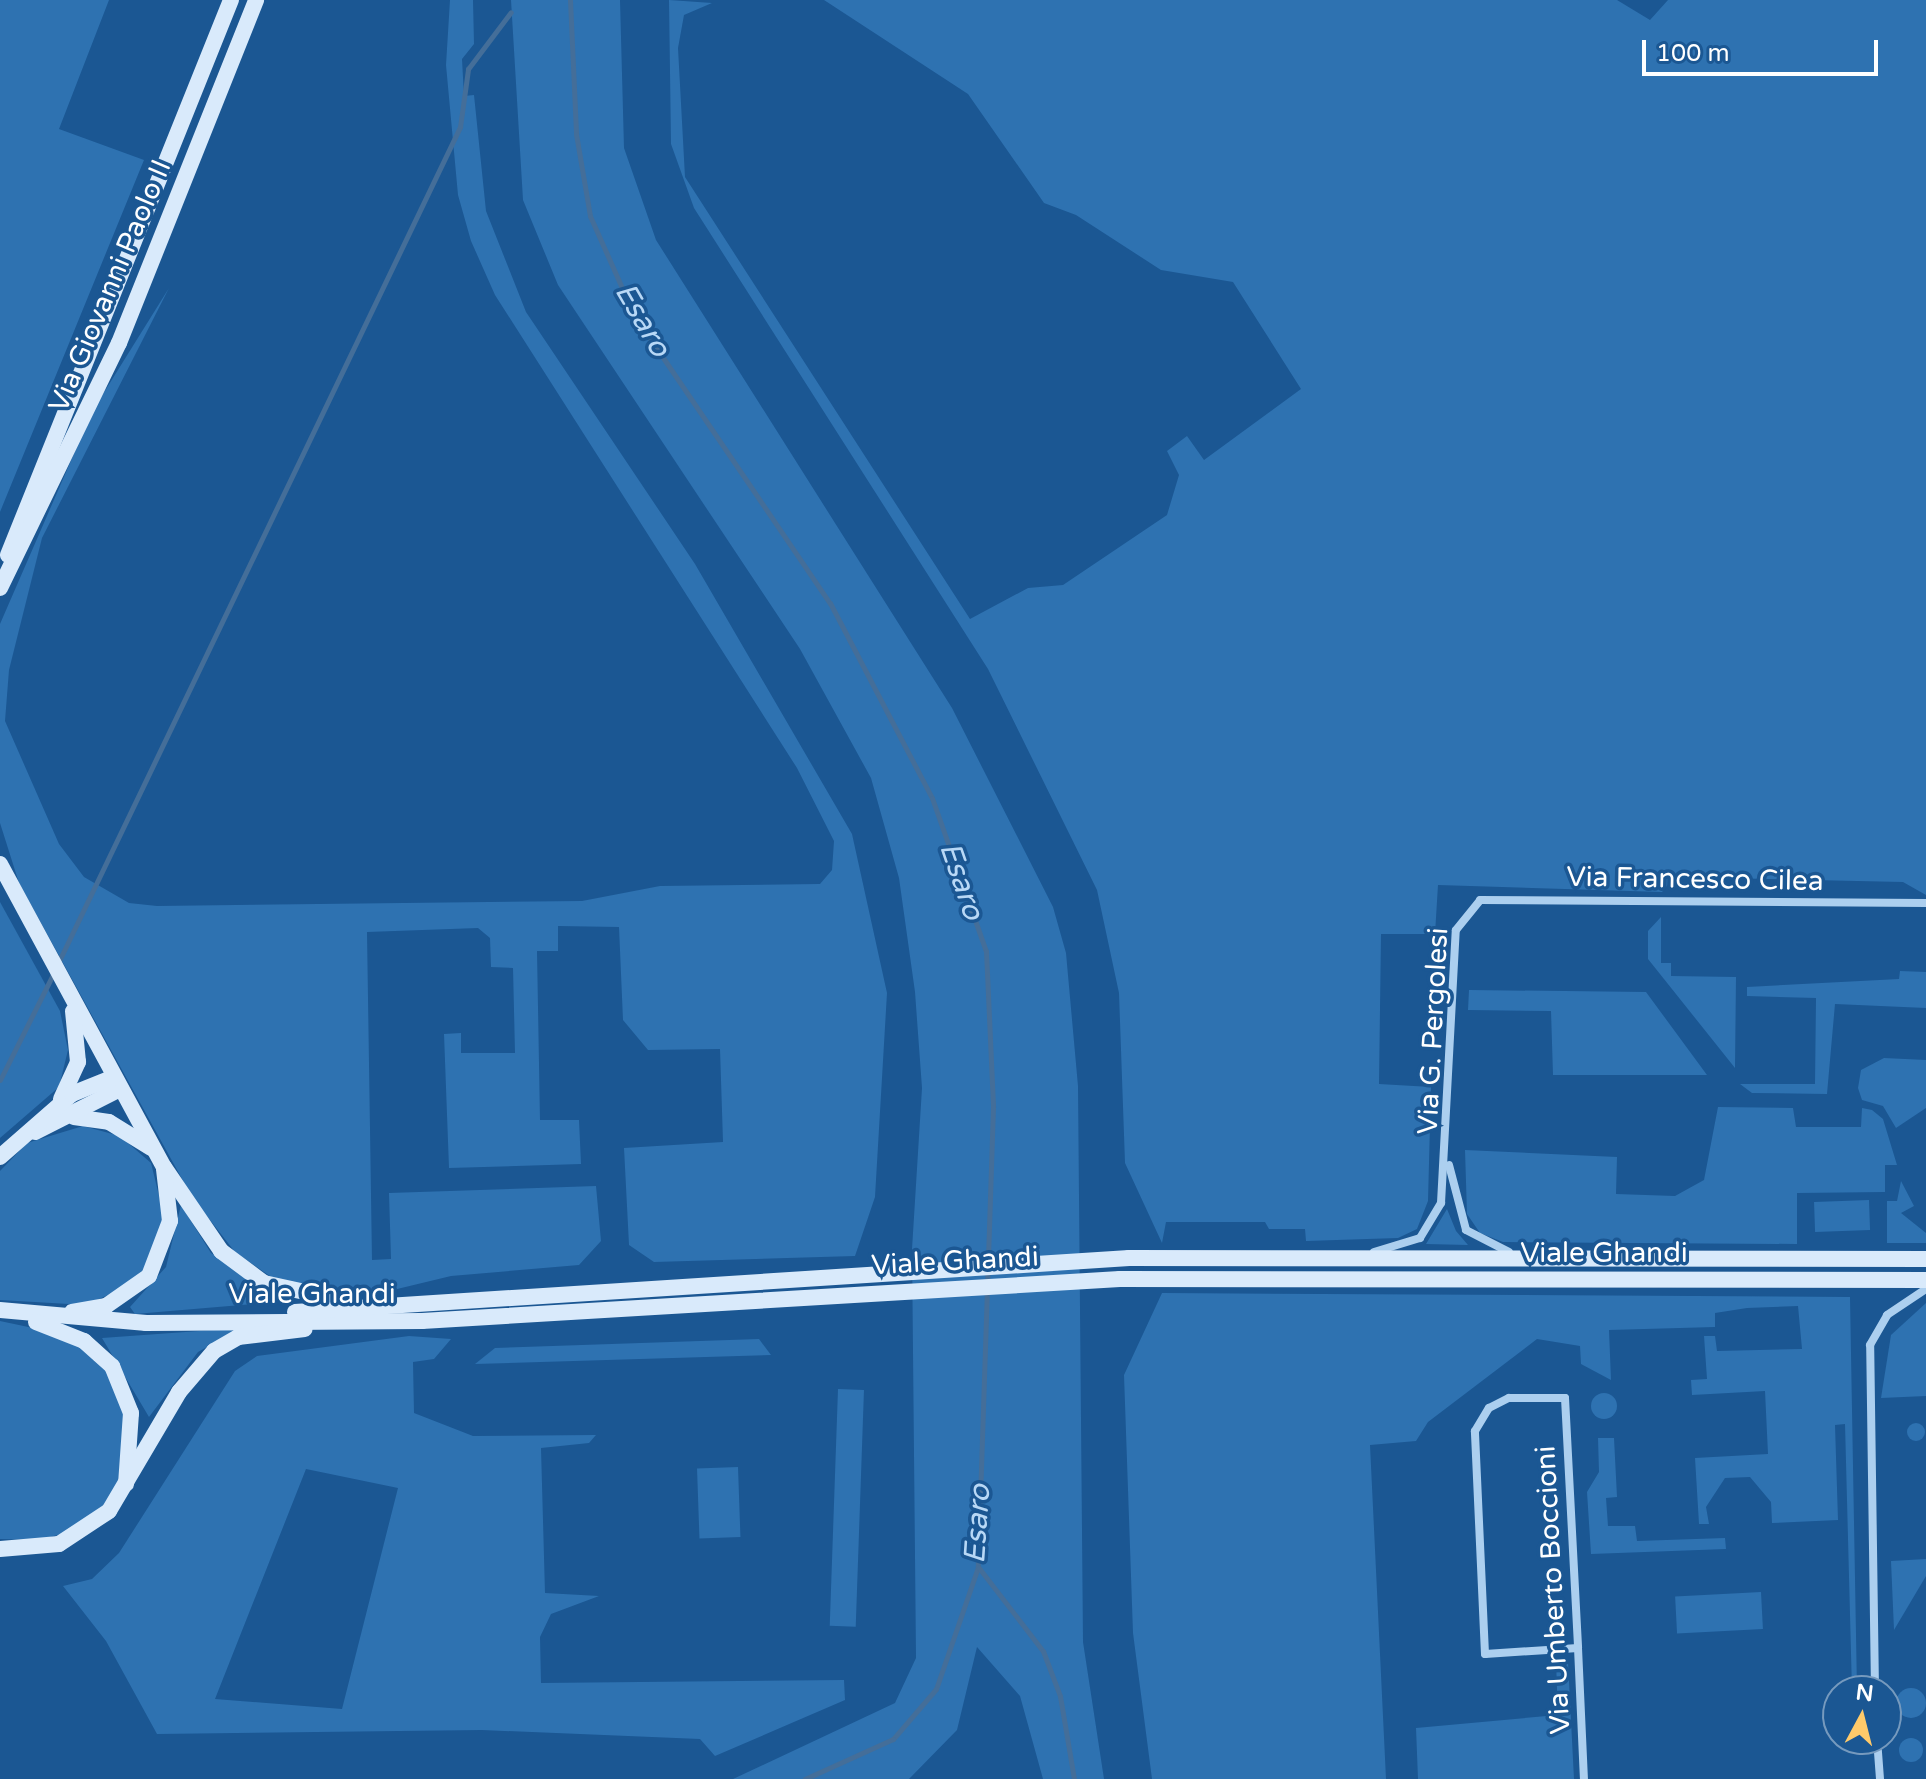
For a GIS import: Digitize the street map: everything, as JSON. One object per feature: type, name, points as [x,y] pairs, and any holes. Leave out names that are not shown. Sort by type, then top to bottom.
[{"type":"main road","name":"Via Giovanni Paolo II","points":[[0,580],[227,1]]},
{"type":"main road","name":"Via Giovanni Paolo II","points":[[0,588],[119,343],[254,1]]},
{"type":"main road","points":[[0,864],[164,1167],[221,1251],[264,1283],[310,1298],[418,1298]]},
{"type":"main road","points":[[53,1109],[78,1062],[71,998]]},
{"type":"main road","points":[[0,1157],[53,1109],[93,1080],[117,1083]]},
{"type":"main road","points":[[15,1141],[69,1117],[117,1083]]},
{"type":"main road","points":[[69,1117],[109,1122],[155,1151]]},
{"type":"main road","points":[[0,1310],[80,1312],[137,1288],[160,1260],[168,1233],[164,1167]]},
{"type":"main road","name":"Viale Ghandi","points":[[214,1321],[418,1298],[1129,1258],[1926,1259]]},
{"type":"main road","name":"Viale Ghandi","points":[[214,1321],[422,1321],[1120,1279],[1926,1280]]},
{"type":"main road","points":[[0,1310],[78,1320],[214,1321]]},
{"type":"main road","points":[[0,1310],[84,1341],[112,1366],[131,1413],[126,1486]]},
{"type":"main road","points":[[0,1549],[36,1549],[78,1536],[126,1486],[179,1392],[214,1351],[238,1337],[422,1321]]},
{"type":"street","name":"Via Francesco Cilea","points":[[1467,910],[1502,899],[1926,903]]},
{"type":"street","name":"Via G. Pergolesi","points":[[1448,1156],[1456,930],[1467,910]]},
{"type":"street","points":[[1448,1156],[1455,1210],[1472,1238],[1512,1253],[1562,1258]]},
{"type":"street","points":[[1334,1259],[1407,1246],[1428,1233],[1448,1156]]},
{"type":"street","points":[[1875,1675],[1868,1434],[1873,1336],[1887,1315],[1926,1289]]},
{"type":"street","name":"Via Umberto Boccioni","points":[[1578,1648],[1485,1654],[1475,1431],[1489,1408],[1509,1398],[1565,1398],[1578,1648],[1584,1779]]},
{"type":"street","points":[[1878,1755],[1880,1779]]},
{"type":"shaded area","points":[[0,0],[109,0],[59,129],[144,160],[0,512]]},
{"type":"shaded area","points":[[450,0],[473,0],[474,44],[462,59],[464,96],[474,95],[486,211],[526,312],[695,564],[852,834],[887,993],[875,1197],[855,1256],[654,1262],[629,1245],[624,1148],[723,1142],[720,1049],[648,1050],[623,1020],[619,927],[558,926],[558,951],[537,951],[540,1120],[579,1120],[581,1164],[449,1168],[444,1034],[461,1033],[461,1053],[515,1053],[513,968],[491,967],[490,938],[478,928],[367,932],[372,1260],[391,1259],[389,1193],[596,1186],[601,1241],[579,1265],[451,1276],[393,1290],[304,1290],[277,1281],[235,1252],[192,1197],[19,883],[0,823],[0,624],[93,410],[169,288],[42,538],[9,670],[5,721],[59,844],[84,877],[129,903],[157,906],[582,901],[660,886],[820,884],[832,870],[834,841],[797,768],[495,295],[471,241],[458,195],[446,65]]},
{"type":"shaded area","points":[[511,0],[620,0],[624,148],[656,240],[952,708],[1053,907],[1066,953],[1078,1086],[1083,1642],[1104,1779],[1043,1779],[1020,1696],[977,1647],[957,1730],[909,1779],[733,1779],[895,1703],[916,1658],[912,1249],[922,1088],[915,992],[899,878],[871,778],[800,649],[558,285],[523,200]]},
{"type":"shaded area","points":[[669,0],[712,3],[684,15],[678,48],[685,177],[970,619],[1028,588],[1063,585],[1167,515],[1179,475],[1167,451],[1187,436],[1204,460],[1301,389],[1233,282],[1161,270],[1076,215],[1044,203],[968,94],[824,0],[1617,0],[1650,20],[1668,0],[1926,0],[1926,895],[1903,882],[1674,877],[1662,892],[1438,885],[1435,934],[1381,934],[1379,1084],[1431,1087],[1428,1201],[1417,1229],[1398,1238],[1306,1241],[1305,1229],[1269,1229],[1265,1222],[1166,1222],[1162,1243],[1125,1163],[1119,993],[1097,890],[988,669],[694,208],[671,144]]},
{"type":"shaded area","points":[[0,902],[60,1011],[68,1050],[59,1087],[0,1138]]},
{"type":"shaded area","points":[[1661,917],[1661,963],[1671,963],[1671,976],[1736,977],[1735,1068],[1648,959],[1648,931]]},
{"type":"shaded area","points":[[1900,971],[1926,972],[1926,1008],[1835,1004],[1827,1094],[1752,1093],[1740,1084],[1815,1084],[1816,998],[1747,996],[1747,987],[1899,979]]},
{"type":"shaded area","points":[[1469,990],[1646,992],[1707,1075],[1553,1075],[1551,1011],[1468,1010]]},
{"type":"shaded area","points":[[1884,1058],[1926,1060],[1926,1108],[1896,1128],[1883,1106],[1862,1100],[1858,1088],[1861,1070]]},
{"type":"shaded area","points":[[1718,1107],[1793,1108],[1796,1127],[1861,1127],[1862,1108],[1872,1110],[1883,1119],[1897,1165],[1885,1165],[1885,1192],[1797,1193],[1797,1244],[1503,1242],[1480,1233],[1467,1214],[1465,1150],[1617,1157],[1616,1194],[1675,1196],[1704,1180]]},
{"type":"shaded area","points":[[83,1126],[120,1136],[151,1163],[164,1216],[149,1264],[130,1285],[86,1305],[0,1300],[0,1171],[27,1143]]},
{"type":"shaded area","points":[[1901,1181],[1914,1206],[1901,1213],[1926,1233],[1926,1243],[1887,1243],[1887,1201],[1897,1201]]},
{"type":"shaded area","points":[[1869,1200],[1870,1230],[1815,1232],[1814,1202]]},
{"type":"shaded area","points":[[181,1205],[211,1253],[288,1301],[135,1314],[130,1307],[166,1267]]},
{"type":"shaded area","points":[[1447,1209],[1456,1231],[1468,1245],[1426,1244]]},
{"type":"shaded area","points":[[1162,1293],[1850,1297],[1857,1675],[1852,1675],[1845,1424],[1835,1425],[1838,1520],[1772,1523],[1771,1502],[1750,1477],[1725,1478],[1706,1507],[1709,1524],[1699,1524],[1695,1458],[1768,1454],[1765,1391],[1692,1395],[1691,1380],[1707,1379],[1704,1336],[1715,1336],[1717,1351],[1802,1349],[1798,1306],[1747,1308],[1715,1313],[1715,1327],[1609,1330],[1611,1380],[1581,1364],[1580,1346],[1537,1339],[1428,1422],[1416,1441],[1370,1445],[1386,1779],[1152,1779],[1133,1633],[1124,1375]]},
{"type":"shaded area","points":[[1926,1303],[1926,1396],[1881,1398],[1891,1335]]},
{"type":"shaded area","points":[[0,1321],[66,1335],[103,1362],[130,1426],[117,1488],[101,1508],[65,1533],[39,1540],[0,1539]]},
{"type":"shaded area","points":[[241,1328],[198,1352],[149,1417],[102,1338]]},
{"type":"shaded area","points":[[409,1336],[451,1339],[434,1359],[413,1362],[414,1413],[473,1436],[596,1435],[589,1443],[541,1448],[545,1593],[599,1596],[551,1614],[540,1637],[541,1683],[844,1680],[845,1700],[715,1756],[700,1739],[482,1730],[157,1734],[106,1641],[63,1586],[92,1579],[119,1553],[235,1371],[257,1356]],"holes":[[[306,1469],[398,1488],[342,1709],[215,1699]]]},
{"type":"shaded area","points":[[759,1339],[771,1355],[475,1364],[495,1348]]},
{"type":"shaded area","points":[[838,1389],[864,1390],[856,1627],[830,1626]]},
{"type":"shaded area","points":[[1604,1393],[1613,1397],[1617,1406],[1613,1415],[1604,1419],[1595,1415],[1591,1406],[1595,1397]]},
{"type":"shaded area","points":[[1916,1423],[1925,1432],[1916,1441],[1907,1432]]},
{"type":"shaded area","points":[[1598,1438],[1614,1438],[1617,1497],[1606,1498],[1608,1526],[1635,1526],[1637,1541],[1725,1538],[1726,1549],[1591,1554],[1587,1492],[1599,1472]]},
{"type":"shaded area","points":[[738,1467],[740,1537],[699,1538],[697,1468]]},
{"type":"shaded area","points":[[1926,1559],[1926,1576],[1894,1630],[1891,1561]]},
{"type":"shaded area","points":[[1761,1592],[1763,1629],[1677,1633],[1675,1597]]},
{"type":"shaded area","points":[[1556,1662],[1568,1662],[1574,1779],[1418,1779],[1416,1728],[1558,1715]]},
{"type":"shaded area","points":[[1905,1689],[1917,1689],[1925,1697],[1925,1709],[1917,1717],[1902,1714],[1902,1692]]},
{"type":"shaded area","points":[[1906,1739],[1916,1739],[1922,1745],[1922,1755],[1916,1761],[1906,1761],[1900,1755]]},
{"type":"waterway","name":"Esaro","points":[[570,0],[576,134],[590,216],[634,315],[830,603],[932,798],[986,951],[993,1107],[978,1567],[936,1689],[893,1739],[805,1779]]},
{"type":"waterway","points":[[58,963],[460,127],[468,69],[511,12]]},
{"type":"waterway","points":[[0,1080],[54,972]]},
{"type":"waterway","points":[[979,1568],[1043,1651],[1060,1696],[1074,1779]]}]
